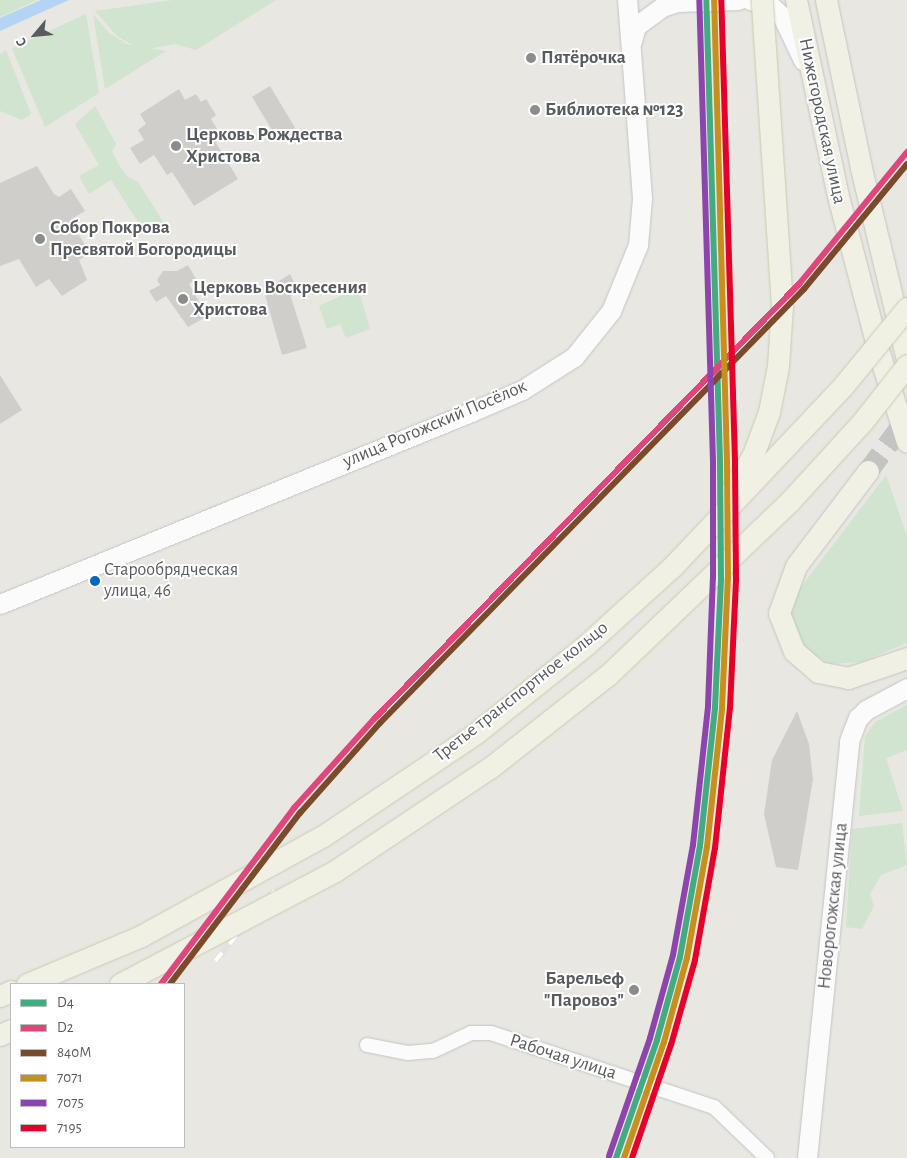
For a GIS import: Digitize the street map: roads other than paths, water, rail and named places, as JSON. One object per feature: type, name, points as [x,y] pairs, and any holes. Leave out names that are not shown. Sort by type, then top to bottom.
[{"type":"main road","points":[[672,567],[724,504],[753,455],[769,412],[778,366],[782,305],[762,0]]},
{"type":"main road","name":"Нижегородская улица","points":[[796,0],[811,82],[838,196],[857,271],[907,442]]},
{"type":"main road","name":"Нижегородская улица","points":[[826,0],[878,244],[907,359]]},
{"type":"main road","points":[[878,244],[907,316]]},
{"type":"main road","name":"Третье транспортное кольцо","points":[[29,983],[141,936],[323,836],[476,733],[586,645],[672,567],[843,386],[907,308]]},
{"type":"main road","name":"Третье транспортное кольцо","points":[[122,983],[335,871],[491,767],[608,675],[790,501],[863,421],[907,365]]},
{"type":"main road","points":[[868,472],[796,566],[779,613],[794,651],[818,672],[848,678],[907,658]]},
{"type":"street","name":"улица Рогожский Посёлок","points":[[0,604],[488,405],[522,390],[574,357],[611,311],[638,246],[642,198],[628,0]]},
{"type":"street","points":[[632,45],[636,26],[662,7],[677,2],[738,0]]},
{"type":"street","points":[[749,0],[772,7],[782,16],[811,82]]},
{"type":"street","name":"Новорогожская улица","points":[[806,1156],[849,740],[858,718],[866,710],[907,688]]},
{"type":"street","name":"Рабочая улица","points":[[367,1045],[408,1053],[433,1051],[471,1033],[491,1033],[714,1107],[767,1158]]},
{"type":"street","points":[[746,1138],[753,1158]]},
{"type":"water","points":[[41,0],[69,0],[0,31],[0,18]]},
{"type":"tunnel","points":[[868,471],[907,418]]},
{"type":"railway","points":[[215,961],[274,891]]},
{"type":"place","name":"Пятёрочка","points":[[531,58]]},
{"type":"place","name":"Библиотека №123","points":[[535,110]]},
{"type":"place","name":"Церковь Рождества Христова","points":[[176,146]]},
{"type":"place","name":"Собор Покрова Пресвятой Богородицы","points":[[40,239]]},
{"type":"place","name":"Церковь Воскресения Христова","points":[[183,299]]},
{"type":"place","name":"Старообрядческая улица, 46","points":[[95,581]]},
{"type":"place","name":"Барельеф \"Паровоз\"","points":[[634,990]]}]
